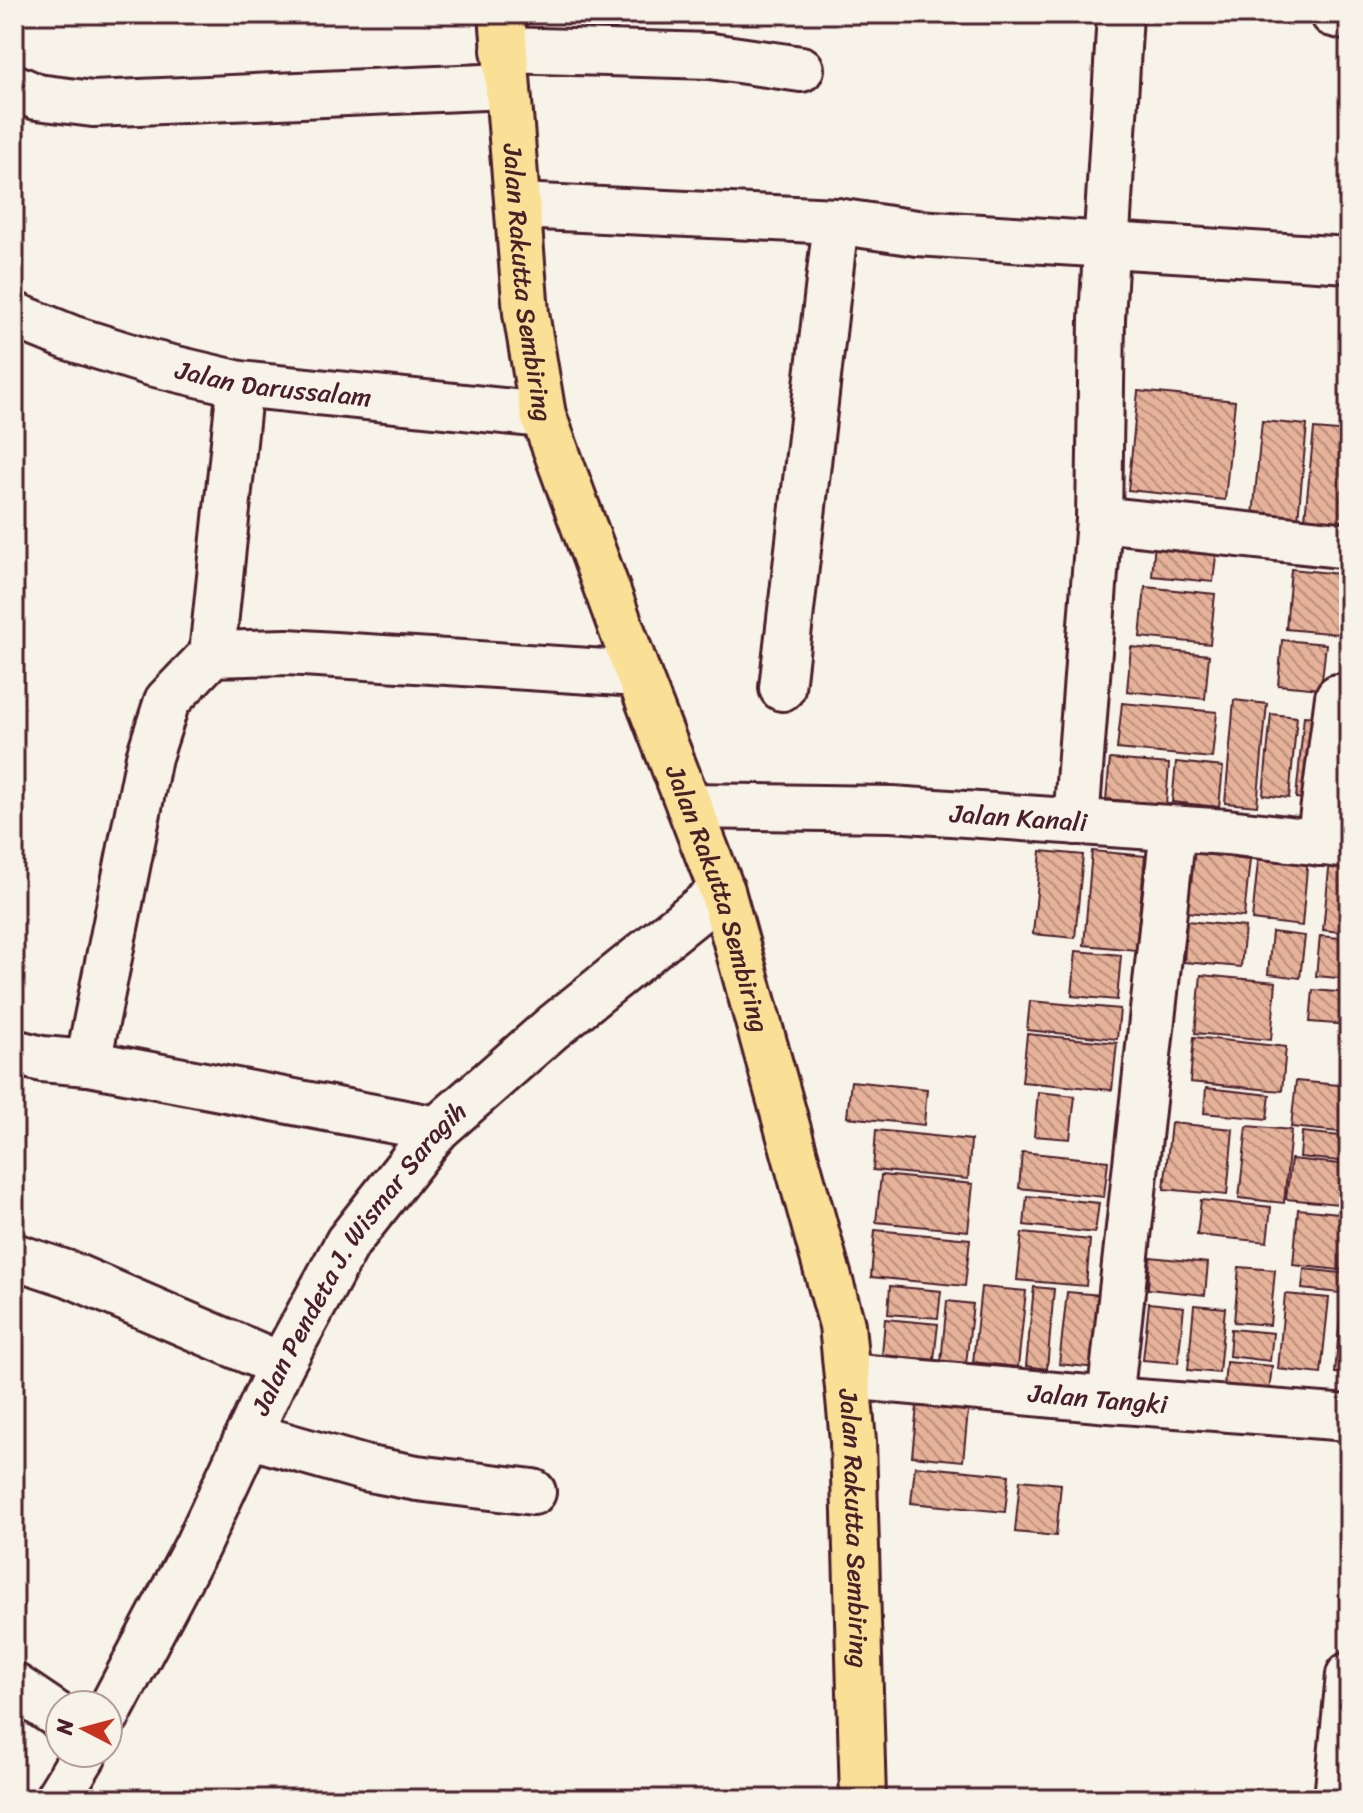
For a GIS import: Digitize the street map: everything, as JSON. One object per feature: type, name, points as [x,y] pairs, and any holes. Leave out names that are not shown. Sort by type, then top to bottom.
[{"type":"main road","name":"Jalan Rakutta Sembiring","points":[[504,50],[526,313],[543,415],[722,891],[842,1325],[853,1441],[863,1799]]},
{"type":"street","points":[[1076,822],[1099,519],[1102,319],[1120,14]]},
{"type":"street","points":[[1333,14],[1349,18]]},
{"type":"street","points":[[14,87],[37,97],[93,104],[504,50],[711,56],[801,69]]},
{"type":"street","points":[[518,206],[836,221],[917,233],[1349,260]]},
{"type":"street","points":[[782,688],[836,221]]},
{"type":"street","name":"Jalan Darussalam","points":[[14,315],[71,338],[151,363],[240,384],[543,415]]},
{"type":"street","points":[[88,1063],[149,757],[167,701],[212,654],[240,384]]},
{"type":"street","points":[[1099,519],[1349,546]]},
{"type":"street","points":[[212,654],[287,652],[638,674]]},
{"type":"street","points":[[1334,844],[1338,697]]},
{"type":"street","name":"Jalan Kanali","points":[[689,806],[892,809],[1227,832],[1334,844]]},
{"type":"street","points":[[1110,1400],[1173,829]]},
{"type":"street","name":"Jalan Pendeta J. Wismar Saragih","points":[[121,1689],[197,1546],[281,1365],[348,1242],[437,1129],[552,1028],[722,891]]},
{"type":"street","points":[[14,1052],[42,1059],[88,1063],[437,1129]]},
{"type":"street","points":[[14,1256],[69,1274],[281,1365]]},
{"type":"street","name":"Jalan Tangki","points":[[847,1376],[1349,1418]]},
{"type":"street","points":[[248,1435],[364,1468],[417,1478],[533,1492]]},
{"type":"street","points":[[1337,1799],[1349,1675]]},
{"type":"street","points":[[14,1686],[44,1706]]},
{"type":"street","points":[[57,1799],[75,1769]]},
{"type":"building","points":[[1138,391],[1235,401],[1225,500],[1128,490]]},
{"type":"building","points":[[1262,421],[1307,425],[1298,520],[1253,516]]},
{"type":"building","points":[[1314,429],[1349,432],[1349,522],[1305,518]]},
{"type":"building","points":[[1155,541],[1217,547],[1213,582],[1152,576]]},
{"type":"building","points":[[1291,569],[1349,575],[1349,635],[1286,629]]},
{"type":"building","points":[[1145,587],[1215,594],[1210,644],[1140,637]]},
{"type":"building","points":[[1282,640],[1326,644],[1321,689],[1278,685]]},
{"type":"building","points":[[1131,647],[1209,655],[1205,699],[1127,691]]},
{"type":"building","points":[[1234,700],[1267,704],[1257,806],[1225,803]]},
{"type":"building","points":[[1122,703],[1217,712],[1212,758],[1117,749]]},
{"type":"building","points":[[1271,714],[1297,717],[1289,798],[1263,795]]},
{"type":"building","points":[[1304,716],[1331,718],[1323,801],[1296,798]]},
{"type":"building","points":[[1110,759],[1169,764],[1166,805],[1106,799]]},
{"type":"building","points":[[1176,762],[1223,767],[1219,807],[1172,802]]},
{"type":"building","points":[[1041,851],[1083,855],[1075,938],[1033,934]]},
{"type":"building","points":[[1092,851],[1145,856],[1136,950],[1084,945]]},
{"type":"building","points":[[1259,852],[1308,856],[1302,926],[1252,920]]},
{"type":"building","points":[[1191,853],[1250,859],[1244,917],[1186,912]]},
{"type":"building","points":[[1330,859],[1349,861],[1349,933],[1323,930]]},
{"type":"building","points":[[1187,921],[1245,927],[1241,967],[1184,962]]},
{"type":"building","points":[[1272,932],[1305,936],[1300,978],[1268,974]]},
{"type":"building","points":[[1320,936],[1349,939],[1349,979],[1316,976]]},
{"type":"building","points":[[1076,951],[1121,955],[1117,1000],[1072,996]]},
{"type":"building","points":[[1201,975],[1276,982],[1271,1040],[1195,1033]]},
{"type":"building","points":[[1313,990],[1349,993],[1349,1025],[1310,1022]]},
{"type":"building","points":[[1030,1001],[1120,1009],[1117,1039],[1027,1030]]},
{"type":"building","points":[[1027,1034],[1117,1043],[1112,1090],[1022,1082]]},
{"type":"building","points":[[1194,1037],[1286,1047],[1282,1091],[1190,1082]]},
{"type":"building","points":[[851,1081],[927,1089],[924,1125],[847,1117]]},
{"type":"building","points":[[1296,1081],[1349,1086],[1349,1133],[1291,1127]]},
{"type":"building","points":[[1206,1088],[1270,1095],[1267,1119],[1204,1113]]},
{"type":"building","points":[[1038,1092],[1075,1096],[1070,1139],[1034,1136]]},
{"type":"building","points":[[1171,1123],[1233,1129],[1227,1195],[1164,1189]]},
{"type":"building","points":[[1247,1126],[1291,1130],[1284,1203],[1239,1198]]},
{"type":"building","points":[[876,1130],[971,1140],[968,1179],[873,1170]]},
{"type":"building","points":[[1302,1132],[1349,1137],[1349,1162],[1300,1157]]},
{"type":"building","points":[[1022,1152],[1108,1161],[1104,1197],[1019,1188]]},
{"type":"building","points":[[1291,1159],[1349,1165],[1349,1205],[1286,1199]]},
{"type":"building","points":[[881,1175],[973,1184],[968,1231],[876,1222]]},
{"type":"building","points":[[1027,1196],[1099,1203],[1095,1233],[1024,1225]]},
{"type":"building","points":[[1201,1200],[1271,1207],[1267,1242],[1197,1235]]},
{"type":"building","points":[[1298,1209],[1349,1214],[1349,1271],[1293,1265]]},
{"type":"building","points":[[875,1230],[970,1239],[965,1286],[871,1277]]},
{"type":"building","points":[[1022,1233],[1090,1240],[1086,1286],[1017,1280]]},
{"type":"building","points":[[1150,1257],[1208,1263],[1205,1295],[1148,1289]]},
{"type":"building","points":[[1239,1267],[1275,1270],[1270,1325],[1234,1322]]},
{"type":"building","points":[[1304,1269],[1349,1274],[1349,1294],[1302,1289]]},
{"type":"building","points":[[890,1286],[941,1291],[938,1318],[888,1314]]},
{"type":"building","points":[[981,1287],[1026,1291],[1018,1367],[973,1362]]},
{"type":"building","points":[[1034,1287],[1054,1289],[1047,1369],[1026,1366]]},
{"type":"building","points":[[1067,1292],[1113,1296],[1106,1369],[1059,1364]]},
{"type":"building","points":[[1285,1294],[1329,1298],[1321,1374],[1278,1369]]},
{"type":"building","points":[[1342,1296],[1349,1297],[1349,1374],[1335,1373]]},
{"type":"building","points":[[947,1301],[973,1304],[966,1364],[941,1362]]},
{"type":"building","points":[[1149,1303],[1184,1307],[1178,1363],[1143,1360]]},
{"type":"building","points":[[1194,1305],[1225,1308],[1219,1373],[1188,1370]]},
{"type":"building","points":[[885,1319],[938,1324],[934,1360],[882,1355]]},
{"type":"building","points":[[1231,1329],[1273,1333],[1270,1361],[1229,1356]]},
{"type":"building","points":[[1226,1362],[1272,1366],[1269,1392],[1224,1387]]},
{"type":"building","points":[[917,1406],[968,1411],[963,1461],[912,1456]]},
{"type":"building","points":[[915,1466],[1009,1475],[1005,1512],[911,1503]]},
{"type":"building","points":[[1020,1480],[1061,1484],[1056,1536],[1015,1532]]}]
